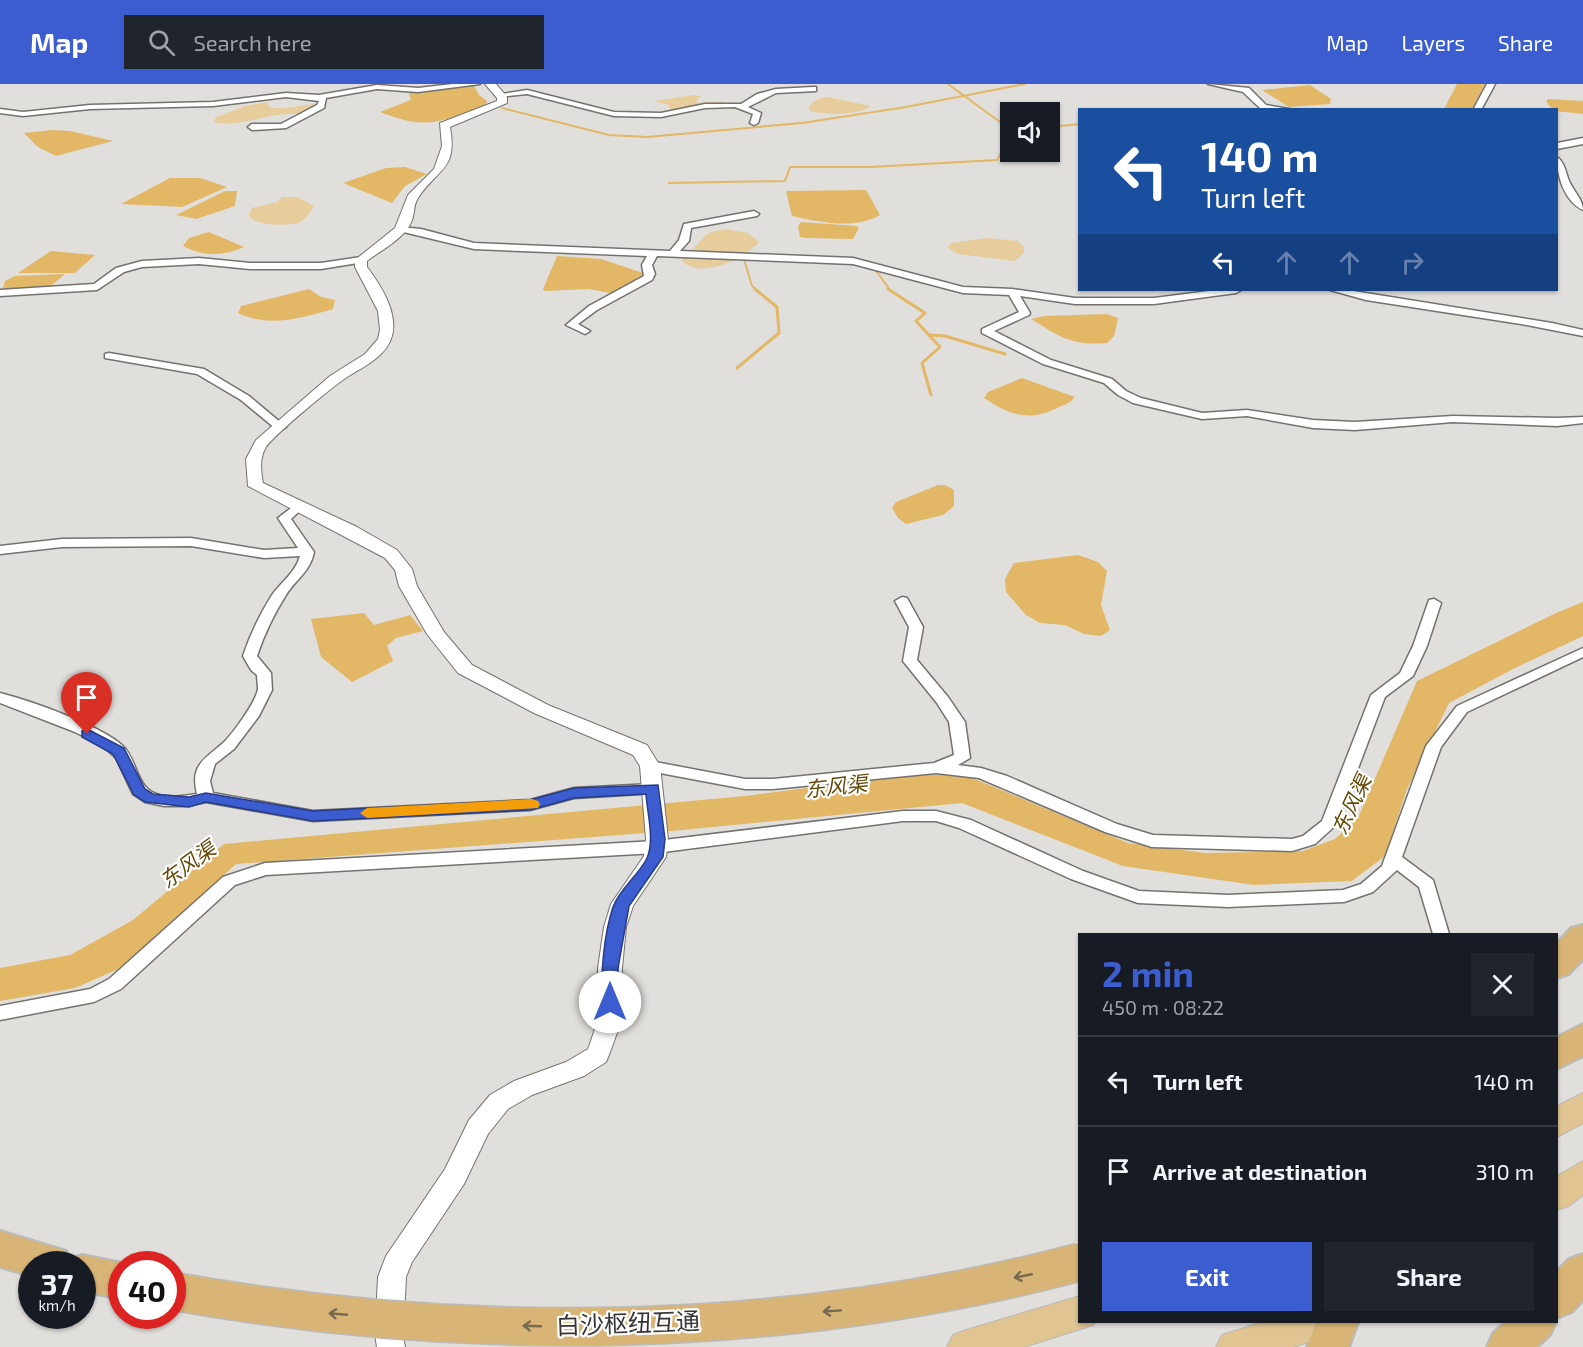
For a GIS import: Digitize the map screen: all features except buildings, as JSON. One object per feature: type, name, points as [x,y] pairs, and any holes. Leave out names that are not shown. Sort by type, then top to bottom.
[{"type":"highway","points":[[1558,964],[1583,937]]},
{"type":"highway","points":[[1558,1054],[1583,1038]]},
{"type":"highway","points":[[1558,1122],[1583,1106]]},
{"type":"highway","points":[[1558,1194],[1583,1176]]},
{"type":"highway","points":[[0,1249],[18,1254]]},
{"type":"highway","name":"白沙枢纽互通","points":[[186,1294],[255,1306],[441,1324],[602,1328],[847,1310],[1046,1271],[1078,1263]]},
{"type":"highway","points":[[1558,1298],[1583,1272]]},
{"type":"highway","points":[[966,1347],[1078,1314]]},
{"type":"highway","points":[[1235,1347],[1317,1323]]},
{"type":"highway","points":[[1328,1347],[1337,1323]]},
{"type":"highway","points":[[1508,1347],[1534,1323]]},
{"type":"street","points":[[0,111],[23,114],[213,104],[286,95],[319,97],[377,87],[418,90],[476,84]]},
{"type":"street","points":[[1212,84],[1246,90],[1264,107],[1273,108]]},
{"type":"street","points":[[1478,108],[1491,84]]},
{"type":"street","points":[[495,89],[527,92],[596,111],[643,116],[705,106],[743,106],[757,113],[754,123]]},
{"type":"street","points":[[0,293],[97,287],[120,270],[142,264],[199,261],[250,266],[321,266],[361,261],[400,230],[406,220],[407,208],[414,195],[439,170],[448,146],[444,125],[502,103],[495,89]]},
{"type":"street","points":[[743,106],[762,93],[786,89],[813,90]]},
{"type":"street","points":[[252,127],[283,126],[321,106],[324,100],[319,97]]},
{"type":"street","points":[[45,102],[51,103],[53,111]]},
{"type":"street","points":[[1558,146],[1583,141]]},
{"type":"street","points":[[1558,162],[1577,203],[1583,207]]},
{"type":"street","points":[[674,252],[684,241],[684,231],[687,226],[754,214]]},
{"type":"street","points":[[400,230],[422,232],[474,246],[674,252],[722,257],[778,256],[853,261],[880,266],[963,290],[1012,292],[1104,302],[1154,302],[1229,291]]},
{"type":"street","points":[[585,331],[571,325],[593,308],[648,278],[650,274],[647,265],[654,253]]},
{"type":"street","points":[[361,261],[361,267],[376,287],[381,299],[385,326],[384,341],[375,352],[336,378],[261,443],[254,454],[256,486],[391,554],[403,569],[408,586],[436,634],[465,669],[542,709],[640,750],[651,766],[656,843],[655,857],[622,904],[615,927],[610,968],[610,1019],[597,1055],[575,1069],[523,1088],[500,1102],[478,1126],[455,1176],[400,1256],[392,1277],[389,1335],[391,1347]]},
{"type":"street","points":[[1341,291],[1451,311],[1532,321],[1583,333]]},
{"type":"street","points":[[1012,292],[1025,313],[986,331],[1047,362],[1108,381],[1122,393],[1137,401],[1169,410],[1202,416],[1247,413],[1313,424],[1354,426],[1453,419],[1557,422],[1583,420]]},
{"type":"street","points":[[109,356],[200,371],[245,398],[280,427]]},
{"type":"street","points":[[206,797],[202,782],[208,762],[229,746],[265,690],[264,673],[255,667],[250,656],[254,644],[286,586],[304,570],[307,552],[284,518],[299,506]]},
{"type":"street","points":[[0,550],[62,543],[191,542],[264,554],[307,552]]},
{"type":"street","points":[[902,601],[916,627],[910,661],[943,700],[957,722],[962,758],[936,768]]},
{"type":"street","points":[[651,766],[745,784],[773,784],[936,768],[981,773],[1140,839],[1190,844],[1300,843],[1320,834],[1329,824],[1378,695],[1406,676],[1420,646],[1434,603]]},
{"type":"street","points":[[0,1013],[94,995],[115,984],[229,881],[265,869],[656,843],[903,816],[936,816],[965,824],[1077,875],[1138,897],[1228,901],[1344,896],[1367,888],[1389,869],[1434,746],[1462,709],[1583,652]]},
{"type":"street","points":[[0,698],[67,724],[119,751],[139,792],[150,798],[189,802],[206,797],[313,816],[530,805],[574,793],[653,794]]},
{"type":"street","points":[[1393,859],[1427,884],[1441,933]]},
{"type":"shaded area","points":[[701,96],[696,101],[699,103],[725,101],[714,108],[671,112],[669,105],[653,101]]},
{"type":"shaded area","points":[[827,97],[871,106],[841,114],[809,110],[813,102]]},
{"type":"shaded area","points":[[268,102],[269,107],[277,108],[315,104],[328,107],[312,112],[271,116],[235,123],[214,122],[216,117],[245,106]]},
{"type":"shaded area","points":[[282,197],[298,197],[314,206],[308,216],[293,224],[258,222],[249,216],[252,208],[277,202]]},
{"type":"shaded area","points":[[726,229],[748,233],[759,242],[743,255],[711,268],[690,266],[682,261],[706,235]]},
{"type":"shaded area","points":[[987,238],[1018,241],[1024,247],[1024,253],[1015,261],[958,254],[947,247],[952,243]]},
{"type":"water","points":[[1457,84],[1485,84],[1473,108],[1445,108]]},
{"type":"water","points":[[1310,85],[1331,99],[1330,104],[1289,107],[1262,90]]},
{"type":"water","points":[[474,86],[479,95],[487,101],[485,107],[444,120],[410,121],[380,112],[411,100],[409,93]]},
{"type":"water","points":[[1548,99],[1583,101],[1583,114],[1562,112],[1558,108],[1552,108],[1546,101]]},
{"type":"water","points":[[70,131],[113,141],[56,156],[38,147],[24,133]]},
{"type":"water","points":[[405,167],[427,174],[405,186],[392,203],[343,183],[386,168]]},
{"type":"water","points":[[170,178],[200,178],[227,187],[182,207],[121,204]]},
{"type":"water","points":[[866,190],[880,215],[870,220],[848,223],[825,222],[792,216],[786,191]]},
{"type":"water","points":[[225,191],[237,191],[235,206],[196,219],[176,215]]},
{"type":"water","points":[[801,222],[859,228],[853,239],[805,238],[800,237],[798,226]]},
{"type":"water","points":[[209,232],[244,247],[229,252],[206,254],[183,246],[189,238]]},
{"type":"water","points":[[51,251],[95,255],[75,273],[18,273]]},
{"type":"water","points":[[557,256],[601,259],[643,273],[644,276],[615,294],[589,289],[545,291],[543,289]]},
{"type":"water","points":[[65,274],[51,286],[2,291],[5,281],[15,276]]},
{"type":"water","points":[[309,289],[321,297],[335,300],[333,309],[274,321],[250,318],[238,313],[241,306]]},
{"type":"water","points":[[1107,314],[1118,318],[1114,336],[1107,343],[1095,344],[1067,339],[1031,319],[1044,316]]},
{"type":"water","points":[[1022,378],[1075,397],[1069,403],[1036,415],[1010,412],[984,398],[988,392]]},
{"type":"water","points":[[938,485],[945,485],[954,490],[954,506],[943,515],[906,524],[898,518],[892,508],[896,502]]},
{"type":"water","points":[[1078,555],[1098,562],[1107,571],[1101,605],[1110,630],[1101,636],[1084,634],[1065,625],[1040,623],[1026,615],[1006,592],[1005,579],[1014,563]]},
{"type":"water","name":"东风渠","points":[[1583,602],[1583,636],[1449,703],[1407,789],[1385,856],[1352,881],[1254,885],[1123,866],[962,803],[672,831],[236,864],[123,967],[75,988],[0,1001],[0,968],[70,955],[133,920],[224,844],[745,796],[907,775],[965,775],[1128,843],[1205,853],[1303,851],[1335,839],[1358,818],[1417,681]]},
{"type":"water","points":[[364,613],[374,625],[410,615],[423,631],[396,638],[387,646],[393,661],[352,682],[321,657],[311,619]]},
{"type":"waterway","points":[[948,84],[964,96]]},
{"type":"waterway","points":[[964,96],[1025,84]]},
{"type":"waterway","points":[[502,108],[609,135],[647,137],[802,123],[964,96]]},
{"type":"waterway","points":[[964,96],[1000,122]]},
{"type":"waterway","points":[[1060,126],[1078,124]]},
{"type":"waterway","points":[[669,183],[785,181],[790,167],[871,167],[997,160],[1000,154]]},
{"type":"waterway","points":[[744,259],[752,286],[757,290]]},
{"type":"waterway","points":[[874,268],[890,290]]},
{"type":"waterway","points":[[737,368],[779,333],[777,307],[755,289]]},
{"type":"waterway","points":[[888,289],[925,313],[916,321],[940,347],[922,363],[931,395]]},
{"type":"waterway","points":[[930,335],[945,336],[1005,354]]},
{"type":"slow traffic","points":[[367,813],[532,804]]},
{"type":"route","points":[[87,734],[119,751],[139,792],[150,798],[189,802],[206,797],[313,816],[530,805],[574,793],[652,789],[657,839],[655,857],[622,904],[615,927],[610,968],[610,1002]]}]
